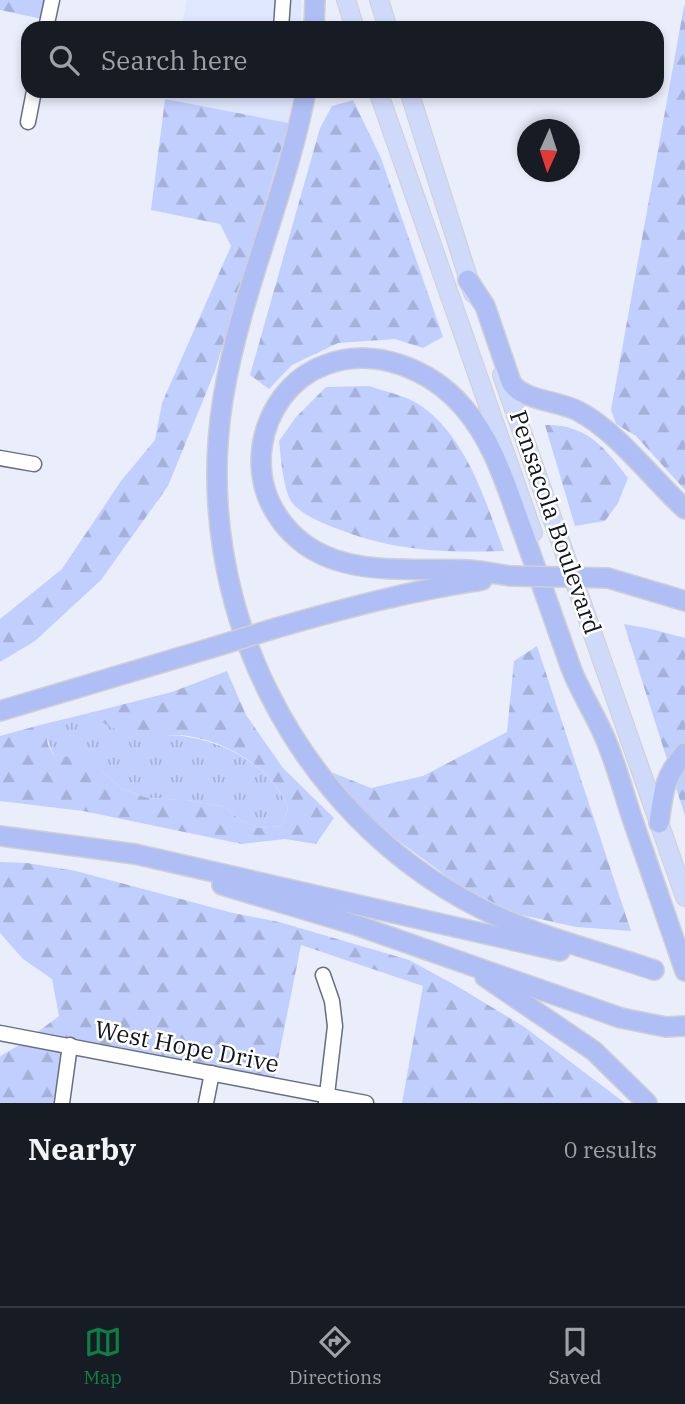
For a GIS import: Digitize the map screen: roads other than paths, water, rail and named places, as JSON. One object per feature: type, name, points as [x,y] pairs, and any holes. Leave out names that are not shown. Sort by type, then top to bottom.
[{"type":"highway","points":[[314,21],[315,0]]},
{"type":"highway","points":[[304,98],[294,142],[244,303],[227,377],[219,430],[217,487],[221,543],[233,602],[247,646],[273,703],[319,774],[354,814],[408,863],[455,894],[517,926],[654,970]]},
{"type":"highway","points":[[468,280],[485,306],[516,390],[565,405],[594,421],[685,509]]},
{"type":"highway","points":[[605,739],[573,675],[494,452],[456,399],[442,387],[411,369],[379,359],[362,357],[320,367],[305,375],[283,396],[268,421],[261,454],[262,476],[274,511],[282,523],[306,545],[334,560],[369,569],[472,570],[511,576],[608,578],[658,583],[685,589]]},
{"type":"highway","points":[[0,711],[371,601],[424,589],[511,576]]},
{"type":"highway","points":[[608,578],[685,601]]},
{"type":"highway","name":"Pensacola Boulevard","points":[[605,739],[685,973]]},
{"type":"highway","points":[[659,823],[667,778],[673,766],[685,753]]},
{"type":"highway","points":[[0,836],[135,854],[546,948],[654,970],[685,973]]},
{"type":"highway","points":[[135,854],[187,875],[356,925],[621,1018],[666,1027],[685,1026]]},
{"type":"highway","points":[[461,961],[594,1051],[647,1103]]},
{"type":"main road","points":[[346,0],[353,21]]},
{"type":"main road","points":[[379,0],[386,21]]},
{"type":"main road","name":"Pensacola Boulevard","points":[[379,98],[605,739]]},
{"type":"main road","name":"Pensacola Boulevard","points":[[411,98],[468,280],[685,897]]},
{"type":"street","points":[[48,21],[52,0]]},
{"type":"street","points":[[282,21],[283,0]]},
{"type":"street","points":[[29,122],[33,98]]},
{"type":"street","points":[[0,458],[34,464]]},
{"type":"street","points":[[323,975],[332,1002],[335,1026],[326,1100]]},
{"type":"street","name":"West Hope Drive","points":[[0,1033],[212,1073],[326,1100],[366,1103]]},
{"type":"street","points":[[62,1103],[70,1045]]},
{"type":"street","points":[[206,1103],[212,1073]]}]
